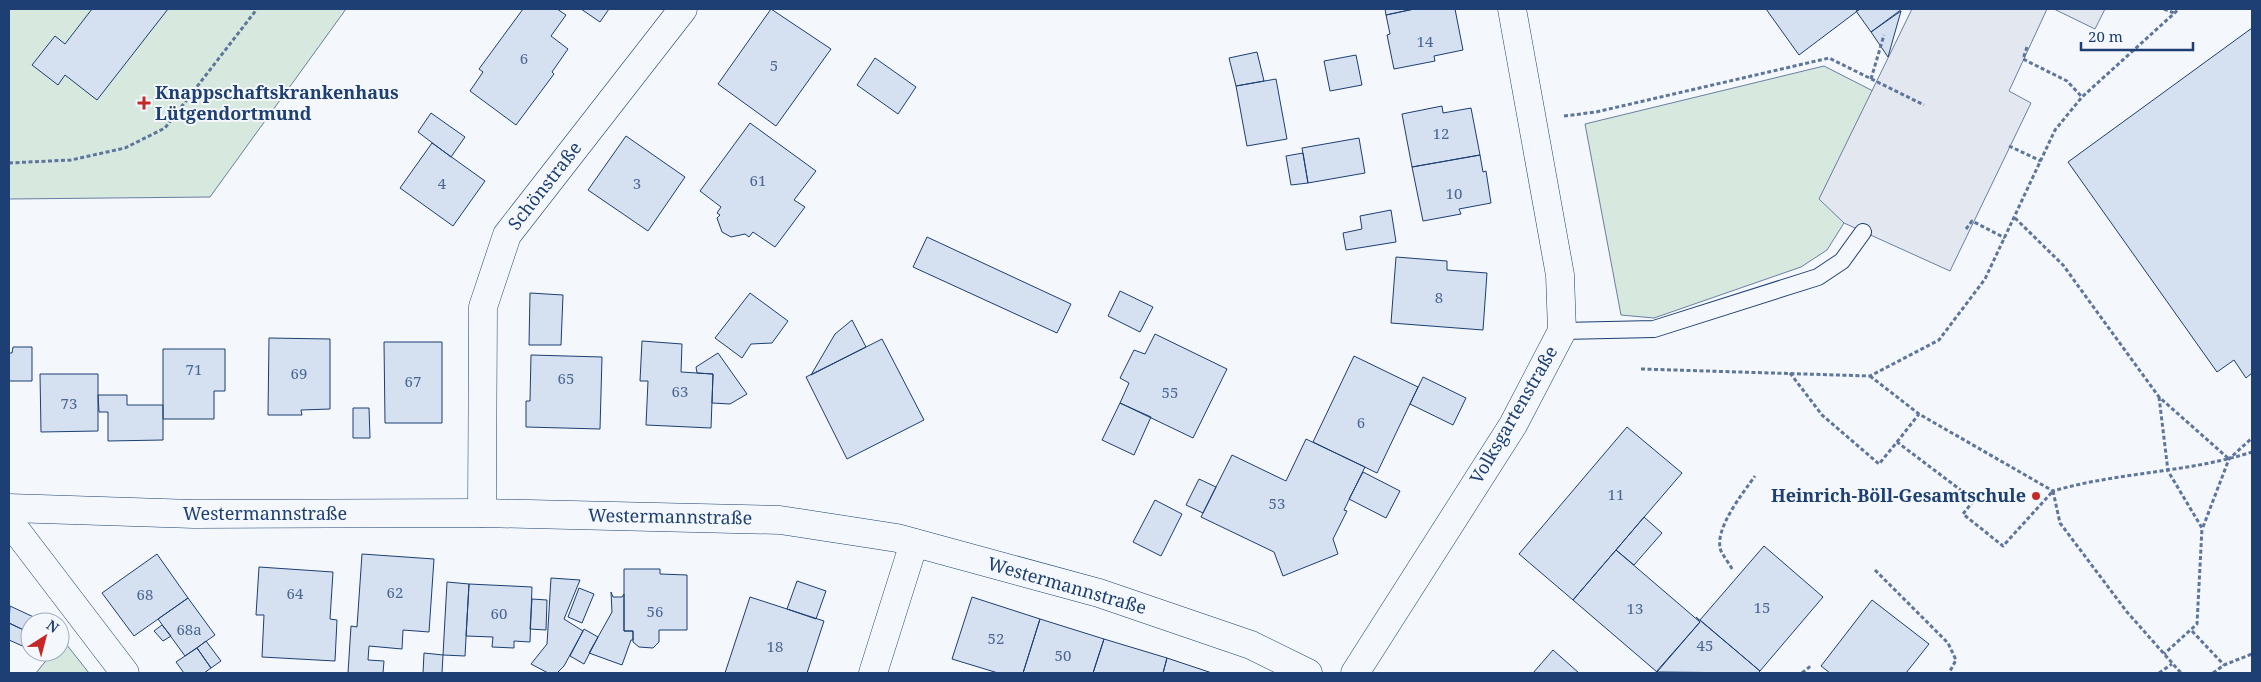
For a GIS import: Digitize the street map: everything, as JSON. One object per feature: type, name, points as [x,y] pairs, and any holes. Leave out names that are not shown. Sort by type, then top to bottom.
[{"type":"street","name":"Schönstraße","points":[[482,513],[483,307],[507,235],[684,9]]},
{"type":"street","name":"Volksgartenstraße","points":[[1354,673],[1513,425],[1562,331],[1560,274],[1512,9]]},
{"type":"street","name":"Westermannstraße","points":[[9,508],[194,514],[482,513],[780,520],[914,543],[1099,592],[1251,645],[1308,673]]},
{"type":"street","points":[[9,521],[125,673]]},
{"type":"street","points":[[873,673],[914,543]]},
{"type":"lane","points":[[1562,331],[1654,329],[1818,277],[1842,261],[1863,232]]},
{"type":"path","points":[[9,163],[71,160],[125,148],[164,128],[256,9]]},
{"type":"path","points":[[2164,9],[2174,13]]},
{"type":"path","points":[[1641,369],[1870,376],[1939,340],[1985,279],[2055,130],[2082,97],[2179,9]]},
{"type":"path","points":[[1871,79],[1884,35]]},
{"type":"path","points":[[2027,47],[2023,59],[2067,81],[2082,97]]},
{"type":"path","points":[[1531,120],[1596,112],[1829,58],[1924,105]]},
{"type":"path","points":[[2009,146],[2040,161]]},
{"type":"path","points":[[2015,218],[2063,265],[2159,397],[2229,460]]},
{"type":"path","points":[[1966,229],[1972,221],[2005,238]]},
{"type":"path","points":[[1790,373],[1822,415],[1879,464],[1919,414]]},
{"type":"path","points":[[1870,376],[1919,414],[2053,491],[2060,523],[2128,612],[2181,673]]},
{"type":"path","points":[[2159,397],[2168,471],[2202,528]]},
{"type":"path","points":[[2164,654],[2192,631],[2197,624],[2200,612],[2202,528],[2229,460],[2252,438]]},
{"type":"path","points":[[1898,442],[1974,500],[1963,514],[2003,546],[2053,491],[2083,482],[2168,471],[2229,460],[2252,452]]},
{"type":"path","points":[[1732,568],[1721,550],[1723,526],[1738,499],[1755,476]]},
{"type":"path","points":[[1875,570],[1948,643],[1956,660],[1949,673]]},
{"type":"path","points":[[2192,631],[2224,665]]},
{"type":"path","points":[[2213,673],[2224,665],[2252,654]]},
{"type":"path","points":[[2158,673],[2172,664]]},
{"type":"path","points":[[1802,673],[1812,665]]},
{"type":"shaded area","name":"Knappschaftskrankenhaus Lütgendortmund","points":[[9,9],[346,9],[210,197],[9,199]]},
{"type":"shaded area","points":[[1912,9],[2047,9],[2009,91],[2031,103],[1950,271],[1844,223],[1819,199]]},
{"type":"shaded area","points":[[2054,9],[2105,9],[2095,29]]},
{"type":"shaded area","points":[[1824,66],[1873,91],[1820,198],[1844,223],[1827,250],[1801,267],[1654,318],[1621,315],[1585,124]]},
{"type":"shaded area","points":[[70,649],[89,673],[36,673],[45,662],[70,662]]},
{"type":"building","points":[[92,9],[168,9],[97,100],[65,75],[58,85],[32,65],[55,36],[65,44]]},
{"type":"building","points":[[523,9],[557,9],[566,15],[551,36],[568,49],[552,72],[554,74],[516,125],[470,91],[483,72],[479,69]]},
{"type":"building","points":[[581,9],[609,9],[600,22]]},
{"type":"building","points":[[771,9],[831,49],[776,126],[718,84]]},
{"type":"building","points":[[1385,9],[1414,9],[1386,15]]},
{"type":"building","points":[[1414,9],[1455,9],[1463,50],[1434,56],[1435,61],[1394,69],[1387,35],[1390,34],[1386,15]]},
{"type":"building","points":[[1766,9],[1860,9],[1799,55]]},
{"type":"building","points":[[1860,9],[1902,9],[1871,32],[1856,11]]},
{"type":"building","points":[[1901,11],[1888,57],[1871,32]]},
{"type":"building","points":[[2252,28],[2252,373],[2246,378],[2234,360],[2217,372],[2068,162]]},
{"type":"building","points":[[1257,52],[1264,81],[1236,86],[1229,58]]},
{"type":"building","points":[[1356,55],[1362,85],[1330,91],[1324,61]]},
{"type":"building","points":[[875,58],[916,87],[898,114],[857,85]]},
{"type":"building","points":[[1276,79],[1287,139],[1247,146],[1236,86]]},
{"type":"building","points":[[1442,106],[1443,113],[1471,108],[1480,155],[1412,167],[1402,114]]},
{"type":"building","points":[[431,113],[465,137],[451,157],[418,132]]},
{"type":"building","points":[[750,123],[816,171],[794,200],[805,207],[775,247],[753,232],[749,237],[745,234],[731,237],[722,232],[717,218],[720,215],[717,213],[721,207],[700,191]]},
{"type":"building","points":[[626,136],[685,177],[648,231],[588,190]]},
{"type":"building","points":[[1359,138],[1365,173],[1308,183],[1302,148]]},
{"type":"building","points":[[432,143],[485,181],[453,226],[400,188]]},
{"type":"building","points":[[1303,153],[1308,183],[1291,185],[1286,156]]},
{"type":"building","points":[[1480,155],[1483,172],[1486,171],[1491,203],[1459,209],[1461,214],[1423,221],[1412,167]]},
{"type":"building","points":[[1391,210],[1396,242],[1346,250],[1343,233],[1362,229],[1360,216]]},
{"type":"building","points":[[927,237],[1071,304],[1057,333],[913,267]]},
{"type":"building","points":[[1396,257],[1447,261],[1447,270],[1487,273],[1483,330],[1391,323]]},
{"type":"building","points":[[1120,291],[1153,307],[1140,332],[1108,316]]},
{"type":"building","points":[[530,293],[563,295],[561,345],[529,345]]},
{"type":"building","points":[[750,293],[788,321],[772,343],[751,344],[742,358],[715,338]]},
{"type":"building","points":[[852,320],[866,347],[811,375],[835,334]]},
{"type":"building","points":[[1155,334],[1227,369],[1193,438],[1120,403],[1129,383],[1120,378],[1134,350],[1145,354]]},
{"type":"building","points":[[269,338],[330,339],[330,409],[301,410],[302,415],[268,415]]},
{"type":"building","points":[[882,339],[924,420],[847,459],[806,377]]},
{"type":"building","points":[[642,341],[682,344],[681,372],[713,374],[711,428],[646,425],[648,381],[640,381]]},
{"type":"building","points":[[384,342],[442,342],[442,423],[385,423]]},
{"type":"building","points":[[13,347],[32,347],[32,381],[9,381],[9,353],[12,353]]},
{"type":"building","points":[[163,349],[225,349],[225,391],[214,391],[214,419],[163,419]]},
{"type":"building","points":[[718,353],[747,394],[730,404],[712,403],[713,374],[697,373],[696,367]]},
{"type":"building","points":[[531,355],[602,357],[600,429],[526,427],[526,401],[530,401]]},
{"type":"building","points":[[1354,356],[1418,387],[1377,473],[1313,442]]},
{"type":"building","points":[[40,374],[98,374],[98,431],[41,432]]},
{"type":"building","points":[[1423,377],[1466,398],[1453,425],[1410,404]]},
{"type":"building","points":[[98,395],[127,395],[127,405],[163,405],[163,440],[108,441],[108,412],[99,412]]},
{"type":"building","points":[[1120,403],[1151,417],[1134,455],[1102,440]]},
{"type":"building","points":[[353,408],[369,408],[370,438],[353,438]]},
{"type":"building","points":[[1627,427],[1682,473],[1573,600],[1519,554]]},
{"type":"building","points":[[1306,439],[1365,467],[1344,510],[1347,511],[1333,539],[1338,554],[1283,576],[1274,552],[1201,517],[1232,455],[1286,481]]},
{"type":"building","points":[[1363,472],[1400,491],[1386,518],[1349,499]]},
{"type":"building","points":[[1199,479],[1216,487],[1203,513],[1186,505]]},
{"type":"building","points":[[1155,500],[1182,514],[1161,556],[1133,542]]},
{"type":"building","points":[[1644,517],[1662,533],[1634,565],[1616,550]]},
{"type":"building","points":[[1764,546],[1823,597],[1760,671],[1700,620]]},
{"type":"building","points":[[1616,550],[1700,622],[1657,672],[1573,600]]},
{"type":"building","points":[[157,554],[188,598],[134,636],[102,593]]},
{"type":"building","points":[[362,554],[434,559],[429,632],[403,630],[402,649],[369,646],[368,660],[384,661],[383,673],[348,673],[351,626],[357,627]]},
{"type":"building","points":[[259,567],[333,572],[330,619],[337,620],[335,661],[262,657],[264,615],[256,615]]},
{"type":"building","points":[[624,569],[660,569],[660,574],[687,575],[687,630],[659,630],[659,642],[653,648],[639,647],[633,642],[633,631],[624,631]]},
{"type":"building","points":[[551,578],[580,580],[564,619],[583,631],[564,666],[557,673],[548,673],[531,664],[547,644]]},
{"type":"building","points":[[797,581],[826,591],[816,619],[787,609]]},
{"type":"building","points":[[447,582],[469,584],[465,656],[443,655]]},
{"type":"building","points":[[469,584],[532,587],[530,642],[514,641],[514,648],[492,647],[493,637],[466,636]]},
{"type":"building","points":[[579,588],[594,594],[582,623],[568,617]]},
{"type":"building","points":[[611,592],[613,597],[622,597],[624,594],[624,631],[633,631],[633,640],[631,640],[622,665],[589,653],[612,612]]},
{"type":"building","points":[[750,597],[824,621],[807,673],[725,673]]},
{"type":"building","points":[[972,597],[1040,619],[1023,673],[998,673],[952,659]]},
{"type":"building","points":[[188,598],[215,635],[185,656],[158,619]]},
{"type":"building","points":[[532,599],[547,600],[546,630],[530,629]]},
{"type":"building","points":[[1872,600],[1929,644],[1906,673],[1830,673],[1821,666]]},
{"type":"building","points":[[10,606],[23,612],[20,612],[20,628],[9,623]]},
{"type":"building","points":[[1696,617],[1760,671],[1758,673],[1656,672],[1700,622]]},
{"type":"building","points":[[1040,619],[1104,639],[1093,673],[1023,673]]},
{"type":"building","points":[[9,623],[20,628],[20,645],[9,640]]},
{"type":"building","points":[[162,625],[171,636],[163,641],[154,631]]},
{"type":"building","points":[[584,629],[598,637],[584,664],[570,656]]},
{"type":"building","points":[[1104,639],[1167,658],[1163,673],[1093,673]]},
{"type":"building","points":[[206,641],[221,661],[211,668],[197,648]]},
{"type":"building","points":[[197,648],[211,668],[204,673],[184,673],[176,662]]},
{"type":"building","points":[[1553,650],[1579,673],[1533,673]]},
{"type":"building","points":[[424,653],[443,655],[442,673],[423,673]]},
{"type":"building","points":[[1167,658],[1212,673],[1163,673]]},
{"type":"place","name":"Knappschaftskrankenhaus Lütgendortmund","points":[[144,103]]},
{"type":"place","name":"Heinrich-Böll-Gesamtschule","points":[[2036,496]]}]
